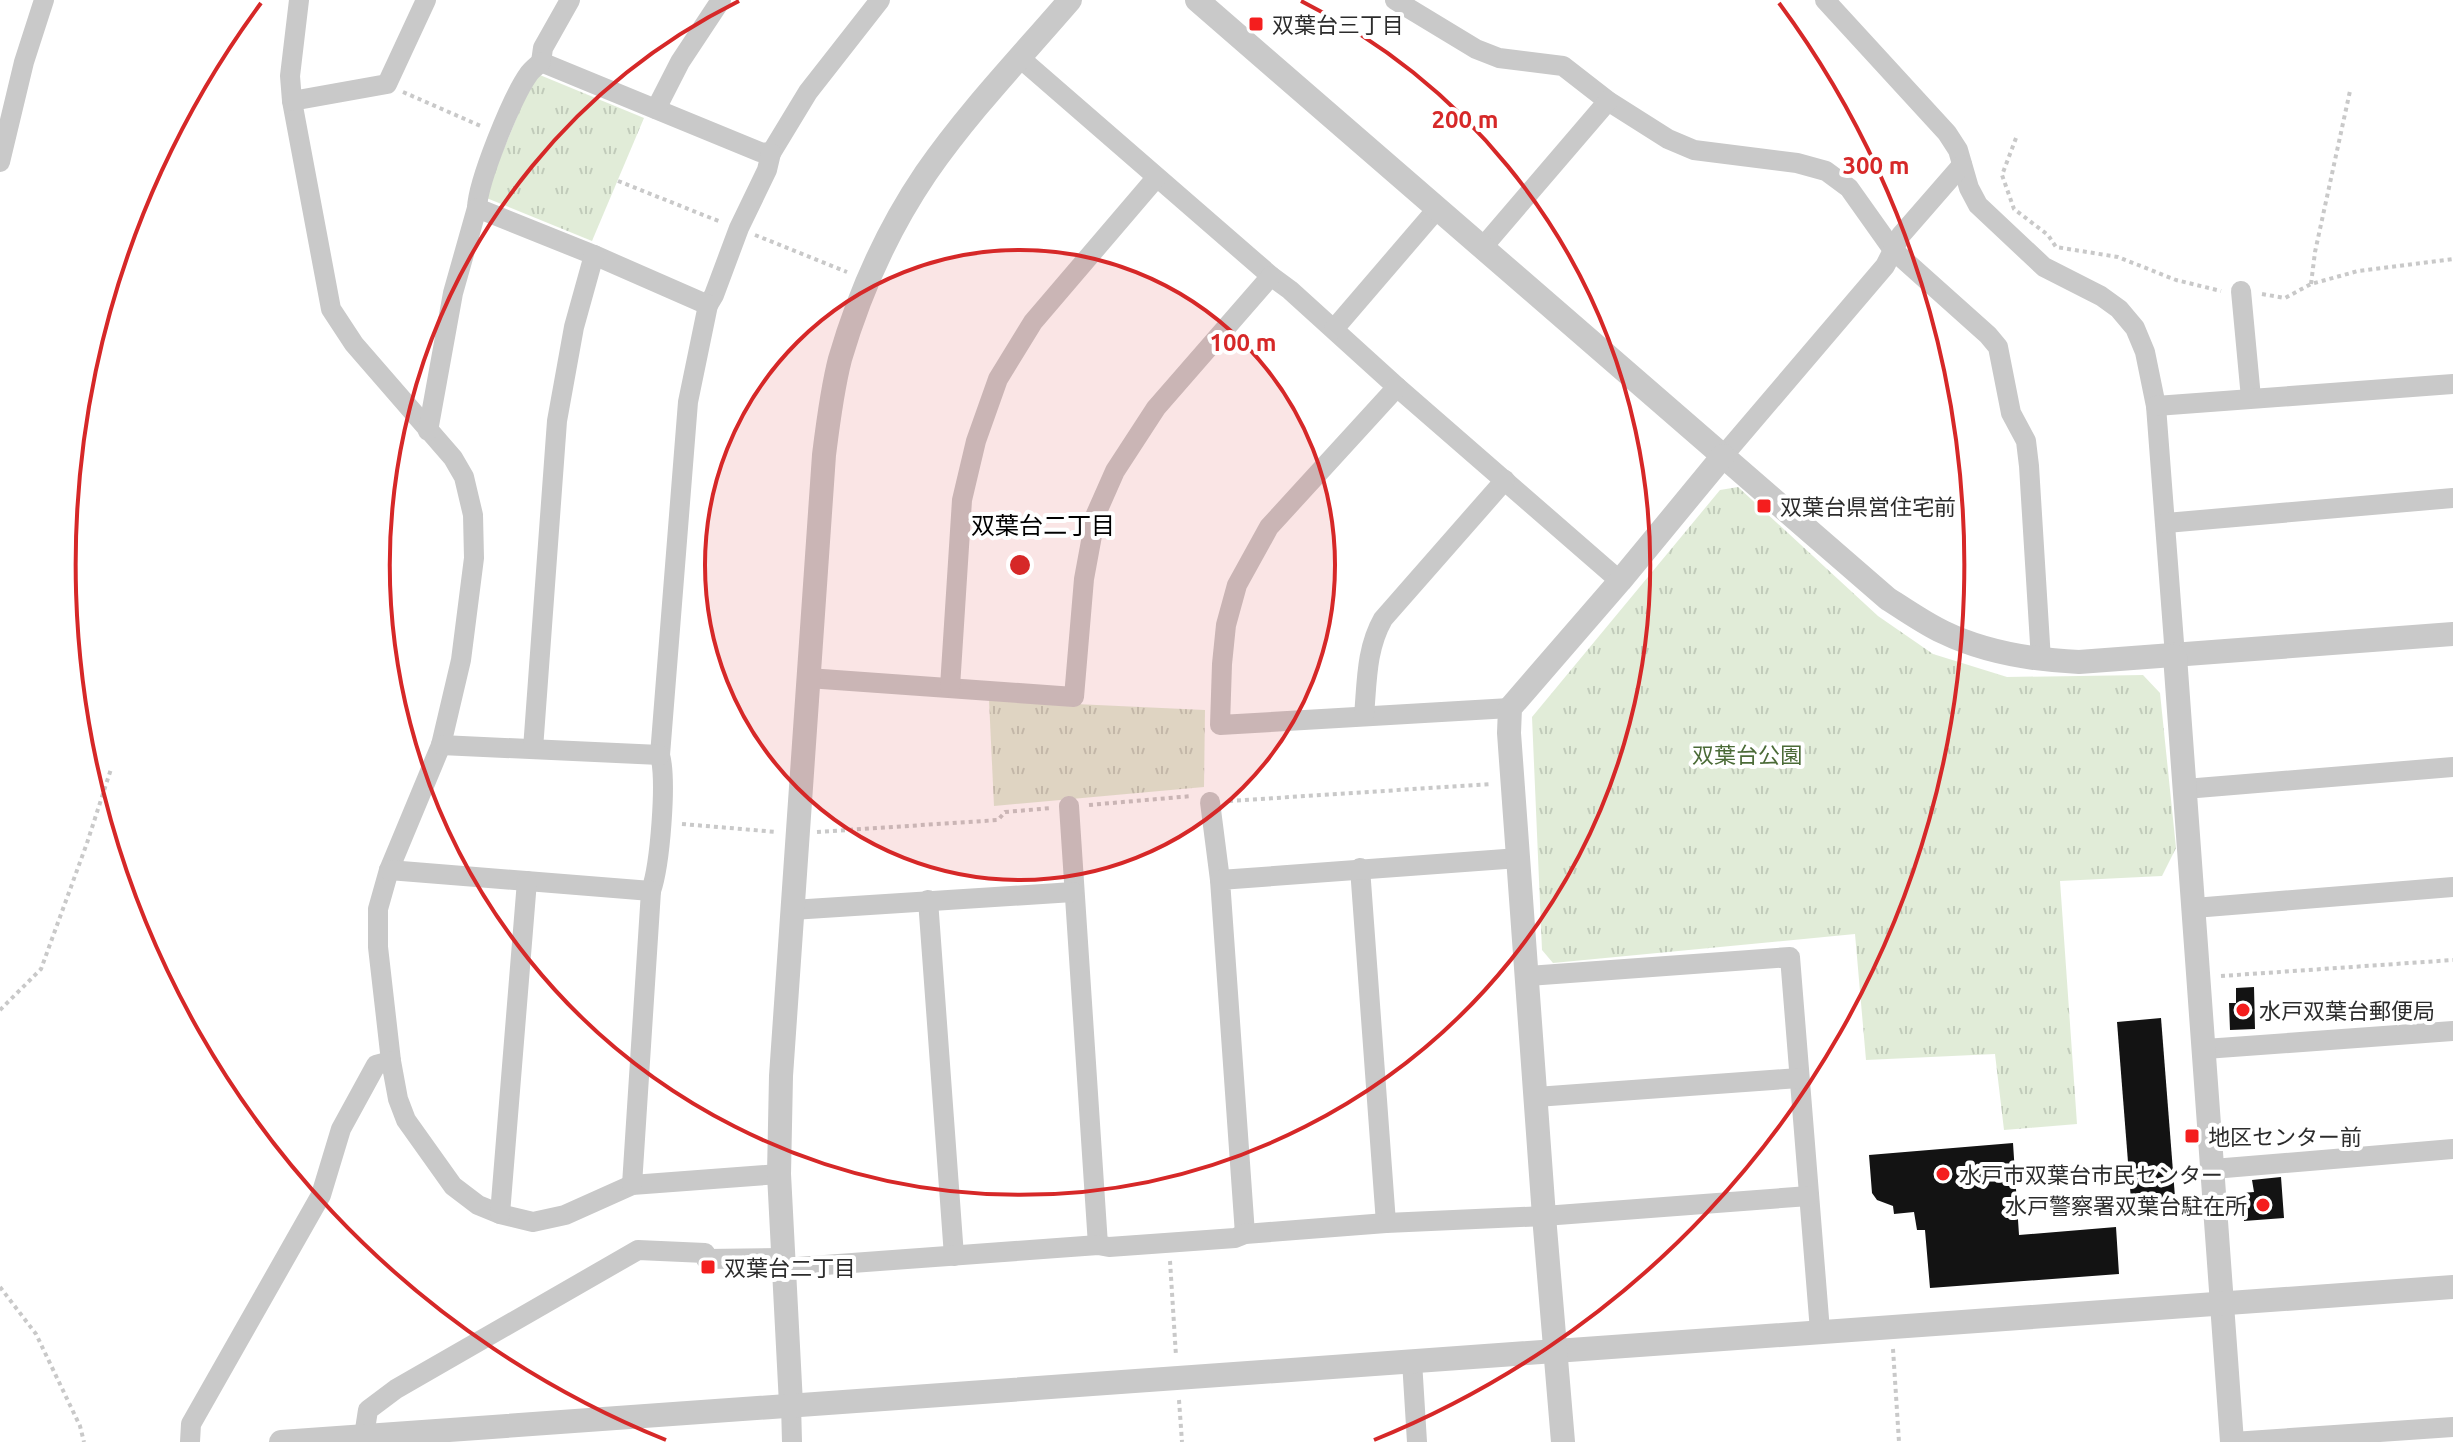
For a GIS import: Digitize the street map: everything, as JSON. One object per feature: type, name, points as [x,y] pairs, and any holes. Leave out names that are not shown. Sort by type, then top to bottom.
[{"type":"street","points":[[0,162],[24,62],[44,0]]},
{"type":"street","points":[[299,0],[290,76],[292,101],[331,309],[354,344],[453,458],[464,477],[473,515],[474,558],[461,660],[441,745],[389,870],[378,909],[378,947],[391,1061],[398,1099],[406,1120],[453,1186],[478,1205],[533,1222],[565,1215],[632,1185],[779,1174]]},
{"type":"street","points":[[292,101],[387,84],[426,0]]},
{"type":"street","points":[[428,431],[453,293],[478,195],[500,134],[528,74],[541,62],[543,48],[570,0]]},
{"type":"street","points":[[656,109],[680,62],[721,0]]},
{"type":"street","points":[[632,1185],[651,891],[660,822],[663,767],[660,755],[688,402],[708,305],[739,228],[767,170],[771,153],[808,92],[880,0]]},
{"type":"street","points":[[792,1442],[779,1174],[781,1076],[824,455],[840,362],[854,316],[892,229],[925,175],[952,137],[1070,0]]},
{"type":"street","points":[[1197,0],[1888,599],[1944,633],[1997,651],[2041,660],[2079,662],[2453,634]]},
{"type":"street","points":[[1395,0],[1487,54],[1563,66],[1608,101],[1668,139],[1694,150],[1797,163],[1826,171],[1849,188],[1893,250],[1998,347],[2011,413],[2026,441],[2041,660]]},
{"type":"street","points":[[1825,0],[1947,133],[1958,150],[1978,205],[2044,267],[2101,296],[2119,309],[2135,328],[2145,352],[2156,406],[2166,523],[2233,1442],[2453,1427]]},
{"type":"street","points":[[1020,58],[1620,581]]},
{"type":"street","points":[[541,62],[760,152],[771,153]]},
{"type":"street","points":[[1482,248],[1608,101]]},
{"type":"street","points":[[1563,1442],[1509,733],[1510,708],[1885,266],[1901,235],[1962,165]]},
{"type":"street","points":[[950,687],[962,500],[976,441],[998,379],[1033,322],[1156,178]]},
{"type":"street","points":[[477,208],[708,305]]},
{"type":"street","points":[[1334,329],[1437,209]]},
{"type":"street","points":[[533,749],[557,421],[574,327],[594,255]]},
{"type":"street","points":[[808,678],[1074,697],[1084,579],[1093,527],[1115,471],[1156,408],[1271,276]]},
{"type":"street","points":[[2241,291],[2251,398]]},
{"type":"street","points":[[2156,406],[2453,384]]},
{"type":"street","points":[[1397,387],[1269,527],[1237,585],[1226,625],[1220,725],[1510,708]]},
{"type":"street","points":[[1364,716],[1369,657],[1374,635],[1383,619],[1505,480]]},
{"type":"street","points":[[2166,523],[2453,498]]},
{"type":"street","points":[[441,745],[660,755]]},
{"type":"street","points":[[2185,789],[2453,767]]},
{"type":"street","points":[[1210,802],[1220,880],[1245,1234]]},
{"type":"street","points":[[1069,806],[1098,1245]]},
{"type":"street","points":[[1220,880],[1519,858]]},
{"type":"street","points":[[1360,868],[1386,1223]]},
{"type":"street","points":[[389,870],[651,891]]},
{"type":"street","points":[[500,1214],[527,881]]},
{"type":"street","points":[[2194,908],[2453,887]]},
{"type":"street","points":[[792,910],[1073,892]]},
{"type":"street","points":[[928,900],[954,1256]]},
{"type":"street","points":[[1528,976],[1790,957],[1820,1331]]},
{"type":"street","points":[[2205,1049],[2453,1031]]},
{"type":"street","points":[[190,1442],[191,1424],[321,1195],[341,1129],[376,1065],[391,1061]]},
{"type":"street","points":[[1536,1097],[1799,1078]]},
{"type":"street","points":[[2213,1169],[2453,1149]]},
{"type":"street","points":[[364,1436],[368,1410],[396,1389],[638,1250],[705,1253],[706,1259],[784,1263],[954,1256],[1235,1238],[1245,1234],[1386,1223],[1544,1216],[1809,1196]]},
{"type":"street","points":[[281,1442],[2453,1287]]},
{"type":"street","points":[[1412,1361],[1417,1442]]},
{"type":"path","points":[[397,90],[500,134]]},
{"type":"path","points":[[2311,284],[2315,252],[2350,91]]},
{"type":"path","points":[[2016,138],[2002,175],[2014,209],[2048,235],[2056,247],[2118,257],[2176,280],[2219,291],[2285,298],[2311,284],[2358,271],[2453,259]]},
{"type":"path","points":[[0,1010],[41,969],[111,769]]},
{"type":"path","points":[[2223,976],[2453,960]]},
{"type":"path","points":[[1168,1243],[1176,1352]]},
{"type":"path","points":[[0,1287],[36,1334],[80,1426],[84,1442]]},
{"type":"path","points":[[1893,1351],[1899,1442]]},
{"type":"path","points":[[1179,1403],[1182,1442]]},
{"type":"green space","points":[[535,73],[644,118],[592,241],[484,197]]},
{"type":"green space","name":"双葉台公園","points":[[1738,487],[1878,616],[1933,654],[2007,677],[2143,675],[2160,693],[2176,848],[2162,876],[2060,881],[2077,1124],[2004,1130],[1995,1054],[1866,1060],[1855,934],[1553,963],[1542,950],[1532,717],[1720,490]]},
{"type":"green space","points":[[989,700],[1205,710],[1204,787],[994,806]]},
{"type":"building","points":[[2254,987],[2255,1029],[2230,1030],[2229,1003],[2236,1003],[2236,988]]},
{"type":"building","points":[[2161,1018],[2176,1210],[2132,1213],[2117,1022]]},
{"type":"building","points":[[2013,1143],[2019,1235],[2116,1227],[2119,1274],[1930,1288],[1925,1230],[1917,1230],[1914,1212],[1894,1214],[1893,1206],[1877,1200],[1872,1193],[1869,1155]]},
{"type":"building","name":"水戸警察署双葉台駐在所","points":[[2281,1177],[2284,1218],[2244,1221],[2242,1193],[2254,1192],[2252,1180]]},
{"type":"place","name":"双葉台三丁目","points":[[1256,24]]},
{"type":"place","name":"双葉台県営住宅前","points":[[1764,506]]},
{"type":"place","name":"水戸双葉台郵便局","points":[[2243,1010]]},
{"type":"place","name":"地区センター前","points":[[2192,1136]]},
{"type":"place","name":"水戸市双葉台市民センター","points":[[1943,1174]]},
{"type":"place","name":"水戸警察署双葉台駐在所","points":[[2263,1205]]},
{"type":"place","name":"双葉台二丁目","points":[[708,1267]]},
{"type":"district","name":"双葉台二丁目","points":[[1043,525]]}]
